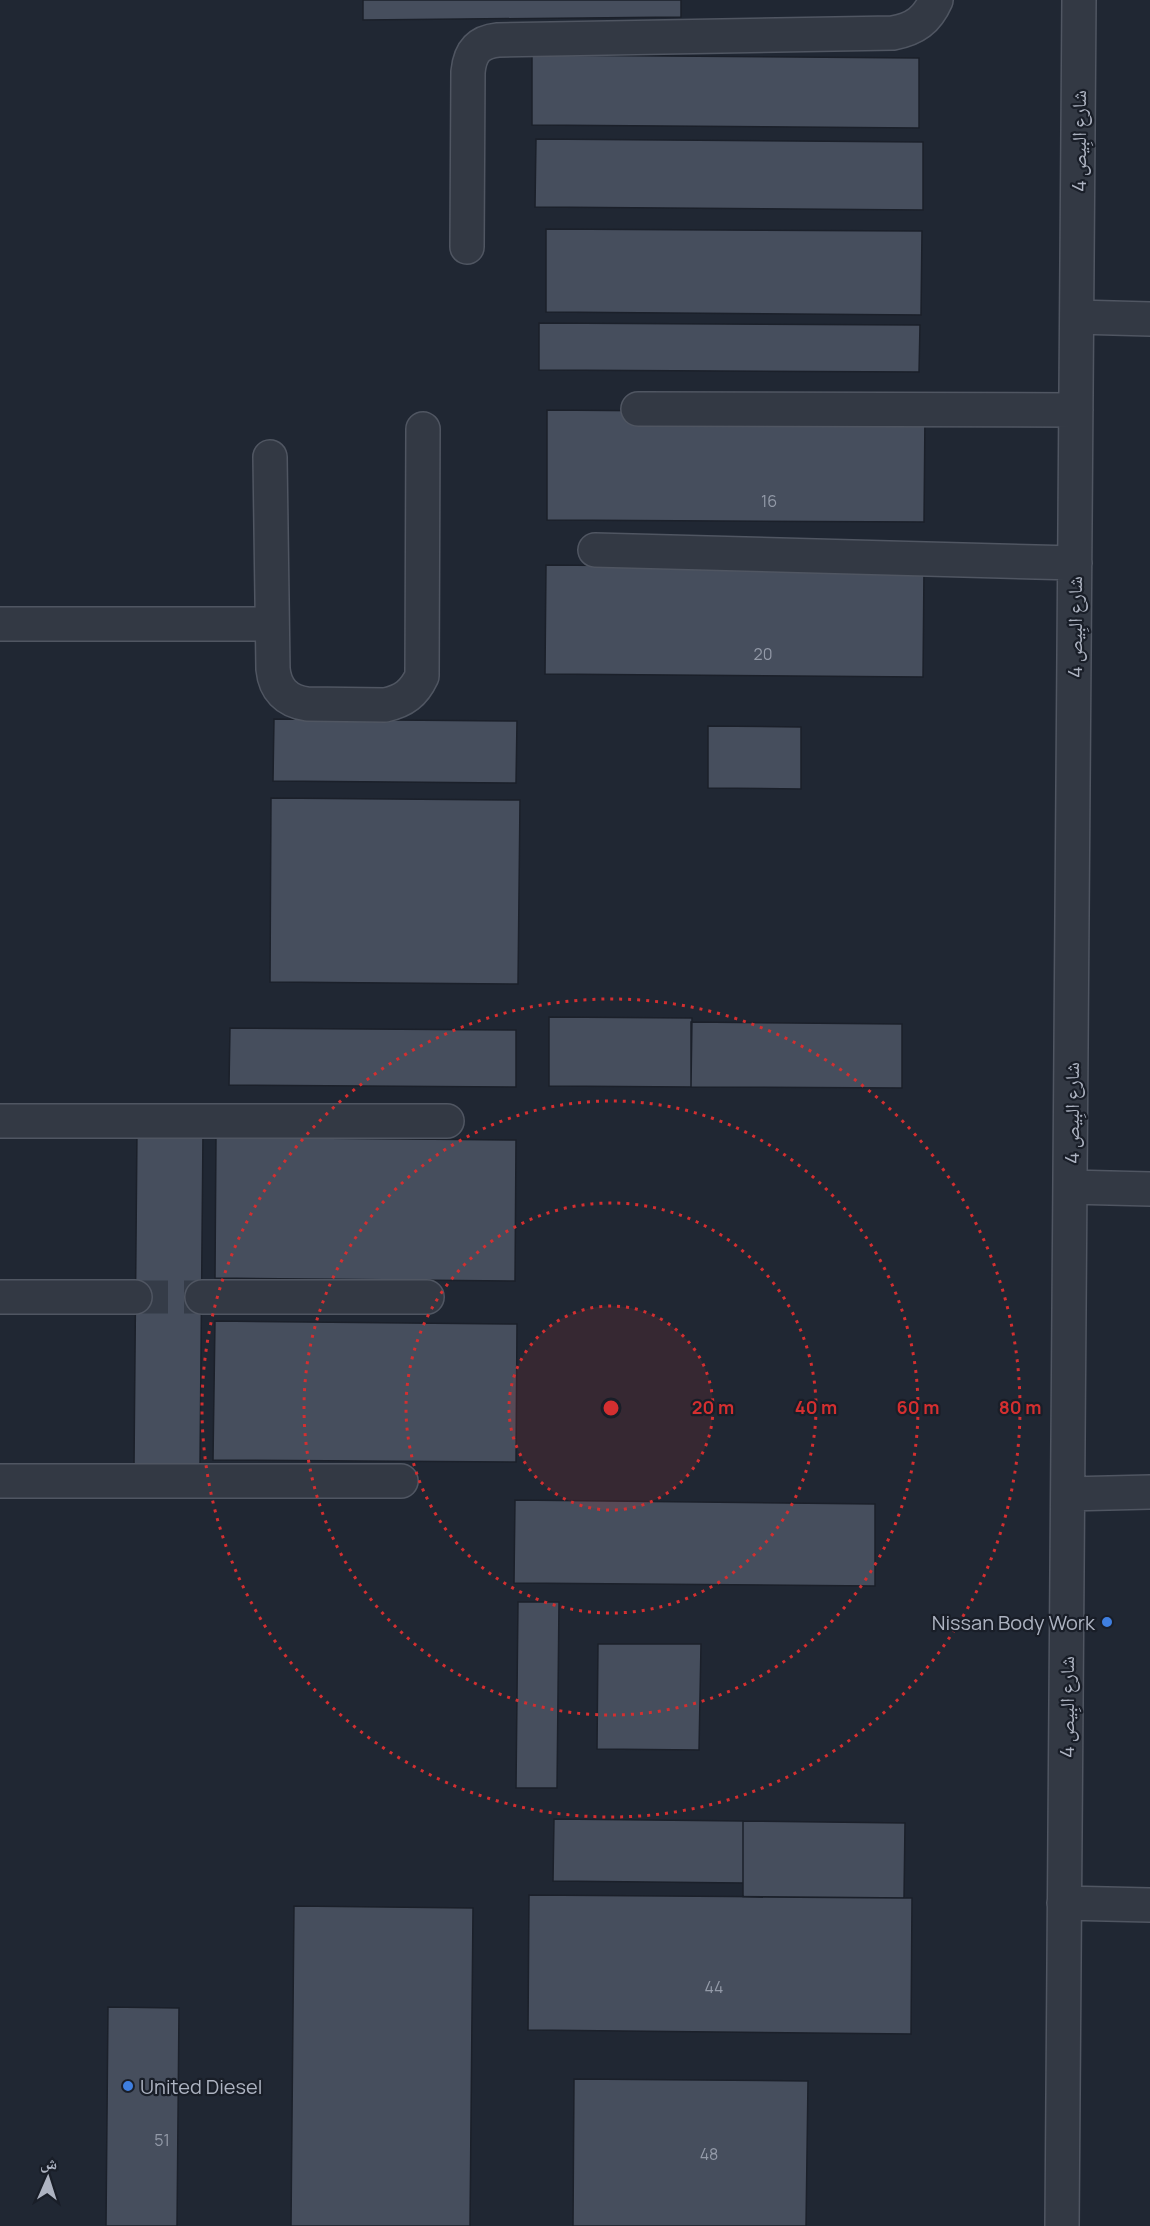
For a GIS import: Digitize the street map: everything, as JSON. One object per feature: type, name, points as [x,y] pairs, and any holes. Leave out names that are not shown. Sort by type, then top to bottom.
[{"type":"street","points":[[466,247],[468,72],[473,52],[479,45],[498,40],[893,33],[908,30],[921,23],[931,12],[936,0]]},
{"type":"street","name":"شارع البِيص 4","points":[[1062,2226],[1079,0]]},
{"type":"street","points":[[1077,317],[1150,319]]},
{"type":"street","points":[[638,409],[1076,410]]},
{"type":"street","points":[[270,457],[274,680],[279,689],[296,702],[385,705],[398,702],[408,696],[417,687],[422,676],[423,429]]},
{"type":"street","points":[[595,550],[1075,563]]},
{"type":"street","points":[[0,624],[272,624]]},
{"type":"street","points":[[0,1121],[447,1121]]},
{"type":"street","points":[[1070,1187],[1150,1189]]},
{"type":"street","points":[[0,1297],[135,1297]]},
{"type":"street","points":[[202,1297],[427,1297]]},
{"type":"street","points":[[0,1481],[401,1481]]},
{"type":"street","points":[[1068,1494],[1150,1492]]},
{"type":"street","points":[[1064,1904],[1150,1905]]},
{"type":"building","points":[[363,0],[681,0],[681,17],[363,20]]},
{"type":"building","points":[[532,55],[919,58],[919,128],[532,125]]},
{"type":"building","points":[[536,139],[923,142],[923,210],[535,207]]},
{"type":"building","points":[[546,229],[922,231],[921,315],[546,312]]},
{"type":"building","points":[[539,323],[920,325],[919,372],[539,370]]},
{"type":"building","points":[[547,410],[925,413],[924,522],[547,520]]},
{"type":"building","points":[[546,565],[924,568],[923,677],[545,674]]},
{"type":"building","points":[[274,719],[517,721],[516,783],[273,781]]},
{"type":"building","points":[[708,726],[801,727],[801,789],[708,788]]},
{"type":"building","points":[[271,798],[520,800],[518,984],[270,982]]},
{"type":"building","points":[[549,1017],[692,1018],[691,1087],[549,1086]]},
{"type":"building","points":[[691,1022],[902,1024],[902,1088],[691,1087]]},
{"type":"building","points":[[230,1028],[516,1030],[516,1087],[229,1085]]},
{"type":"building","points":[[137,1130],[203,1131],[200,1467],[134,1467]]},
{"type":"building","points":[[216,1137],[516,1140],[515,1281],[215,1278]]},
{"type":"building","points":[[215,1321],[517,1324],[516,1462],[213,1460]]},
{"type":"building","points":[[515,1500],[875,1504],[875,1586],[514,1583]]},
{"type":"building","points":[[518,1602],[559,1602],[557,1788],[516,1788]]},
{"type":"building","points":[[598,1644],[701,1644],[699,1750],[597,1749]]},
{"type":"building","points":[[554,1819],[743,1821],[743,1883],[553,1881]]},
{"type":"building","points":[[743,1821],[905,1823],[904,1898],[743,1897]]},
{"type":"building","points":[[529,1895],[912,1898],[911,2034],[528,2030]]},
{"type":"building","points":[[294,1906],[473,1908],[470,2226],[291,2226]]},
{"type":"building","points":[[108,2007],[179,2008],[177,2226],[106,2226]]},
{"type":"building","points":[[574,2079],[808,2081],[806,2226],[573,2226]]},
{"type":"tunnel","points":[[135,1297],[202,1297]]},
{"type":"place","name":"Nissan Body Work","points":[[1107,1622]]},
{"type":"place","name":"United Diesel","points":[[128,2086]]}]
